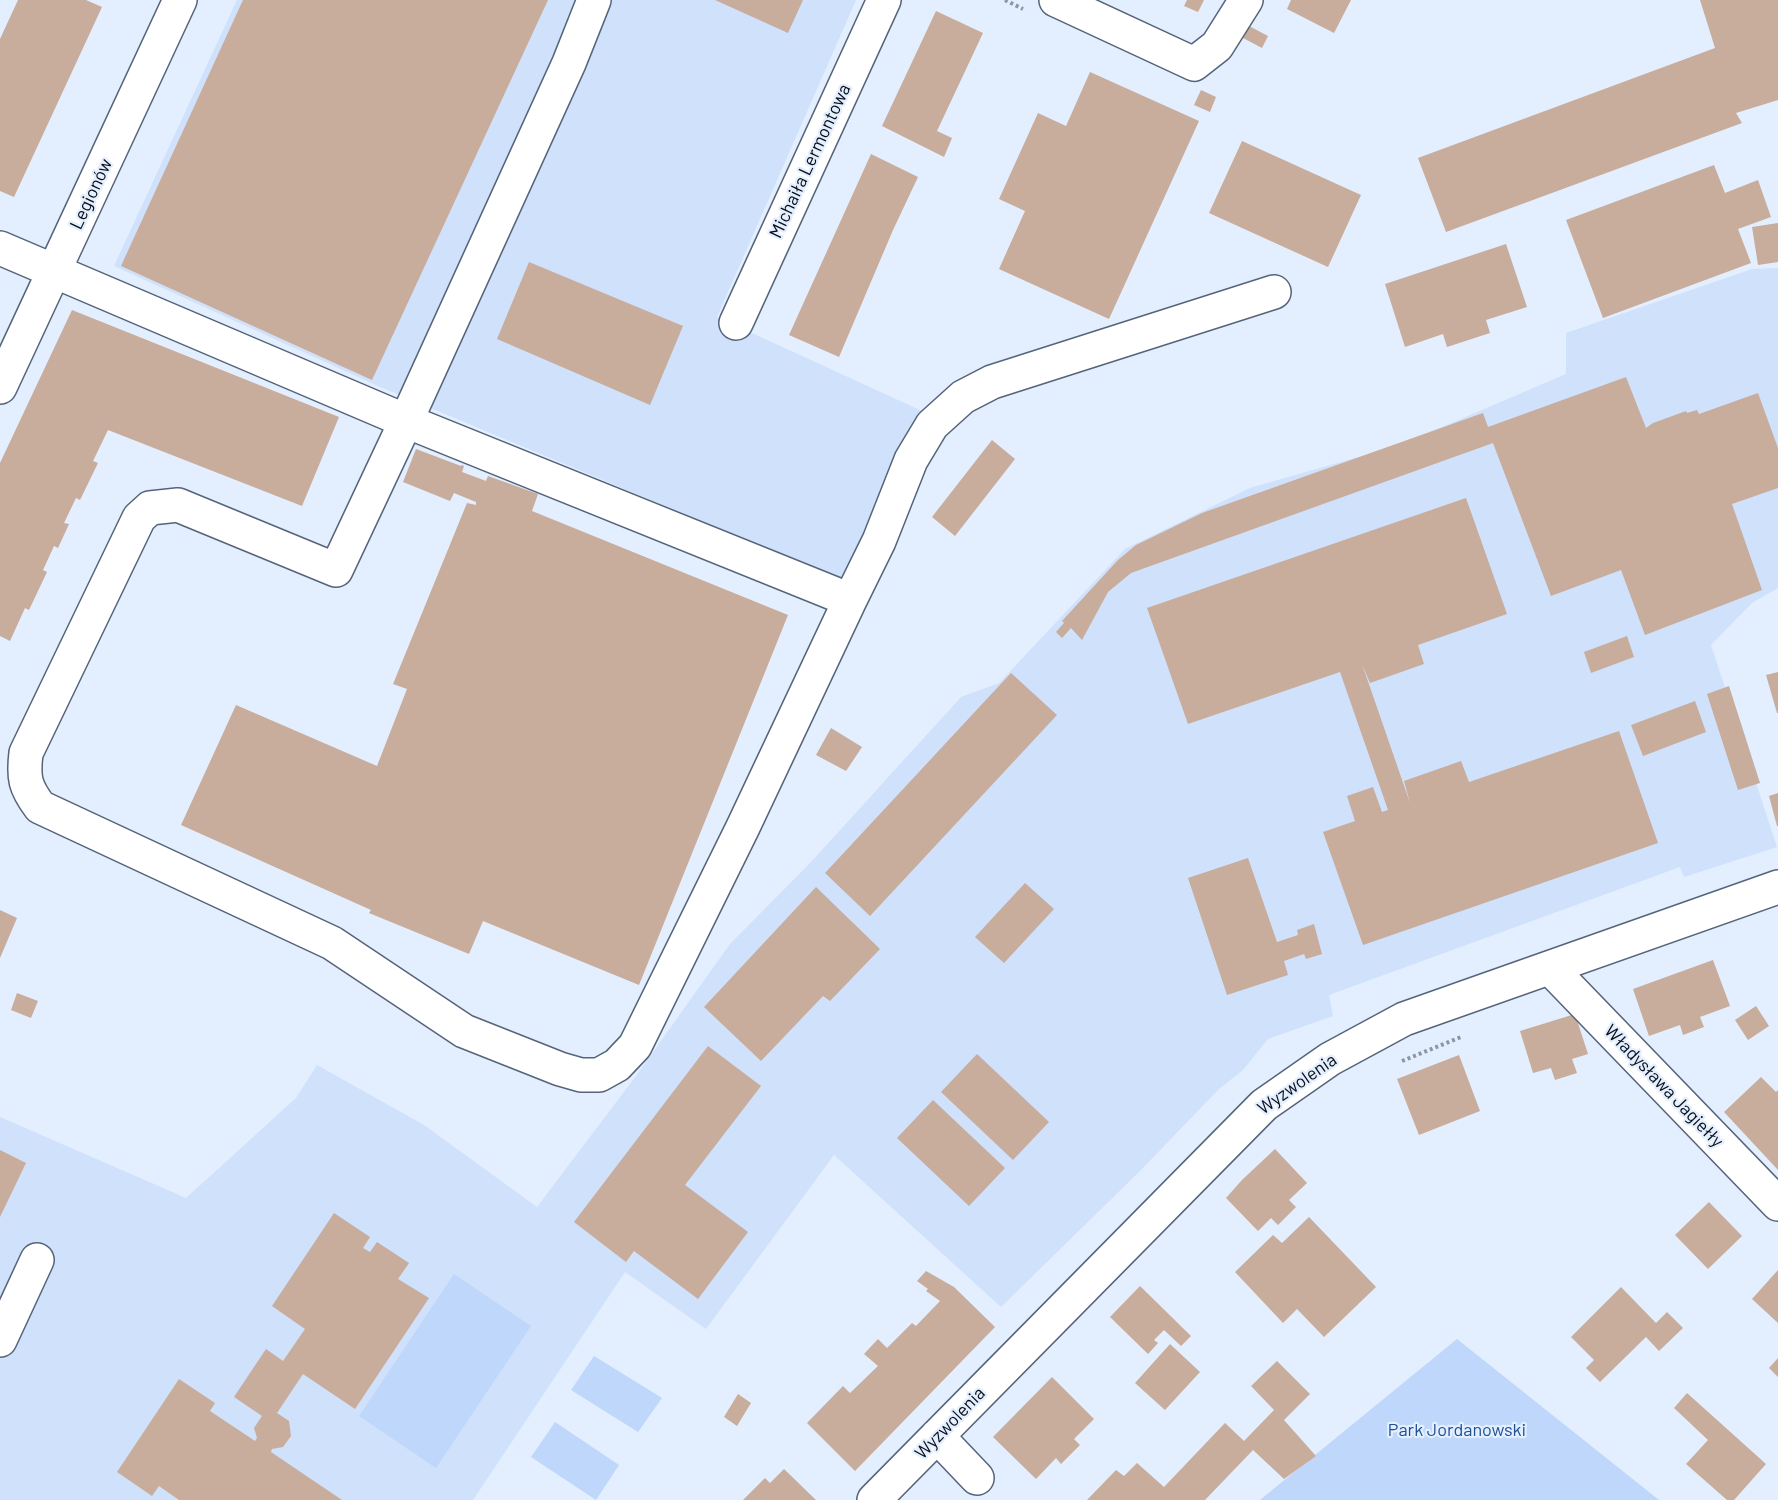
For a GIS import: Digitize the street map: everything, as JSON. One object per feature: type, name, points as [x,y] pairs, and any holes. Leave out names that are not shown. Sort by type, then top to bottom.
[{"type":"street","name":"Legionów","points":[[0,387],[180,0]]},
{"type":"street","points":[[594,0],[569,63],[336,570],[178,505],[150,508],[139,518],[26,753],[24,772],[28,792],[40,807],[332,943],[464,1031],[581,1075],[599,1075],[617,1065],[634,1046],[743,828],[879,541],[911,460],[932,425],[963,397],[992,382],[1274,292]]},
{"type":"street","name":"Michaiła Lermontowa","points":[[736,323],[884,0]]},
{"type":"street","points":[[1056,0],[1093,8],[1194,64],[1217,46],[1246,0]]},
{"type":"street","points":[[0,248],[406,421],[850,600]]},
{"type":"street","name":"Wyzwolenia","points":[[874,1500],[1264,1105],[1330,1059],[1404,1019],[1778,887]]},
{"type":"street","name":"Władysława Jagiełły","points":[[1550,968],[1778,1204]]},
{"type":"street","points":[[0,1340],[37,1260]]},
{"type":"street","points":[[937,1436],[977,1478]]},
{"type":"path","points":[[1400,1062],[1465,1036]]},
{"type":"shaded area","points":[[237,0],[856,0],[717,317],[922,411],[847,582],[378,386],[114,266]]},
{"type":"shaded area","points":[[1778,268],[1778,588],[1752,603],[1711,645],[1777,847],[1684,877],[1680,867],[1329,995],[1333,1016],[1268,1039],[1243,1070],[1219,1089],[1141,1170],[1001,1307],[834,1155],[706,1329],[625,1272],[473,1500],[0,1500],[0,1117],[186,1198],[296,1098],[317,1065],[424,1125],[537,1207],[636,1076],[730,944],[812,861],[961,697],[999,683],[1125,549],[1250,488],[1400,445],[1566,374],[1566,333],[1752,269]]},
{"type":"green space","points":[[454,1274],[531,1326],[436,1468],[359,1416]]},
{"type":"green space","name":"Park Jordanowski","points":[[1457,1339],[1659,1500],[1260,1500]]},
{"type":"green space","points":[[594,1356],[662,1398],[638,1432],[571,1390]]},
{"type":"green space","points":[[555,1422],[619,1465],[596,1500],[531,1457]]},
{"type":"building","points":[[18,0],[86,0],[102,7],[14,197],[0,191],[0,39]]},
{"type":"building","points":[[243,0],[548,0],[372,380],[121,266]]},
{"type":"building","points":[[715,0],[803,0],[788,33]]},
{"type":"building","points":[[1187,0],[1204,0],[1198,12],[1184,6]]},
{"type":"building","points":[[1291,0],[1351,0],[1334,33],[1287,9]]},
{"type":"building","points":[[1700,0],[1778,0],[1778,100],[1736,113],[1742,123],[1446,232],[1418,158],[1715,48]]},
{"type":"building","points":[[936,11],[983,33],[937,131],[952,138],[944,157],[882,126]]},
{"type":"building","points":[[1249,26],[1268,36],[1262,48],[1243,38]]},
{"type":"building","points":[[1090,72],[1199,121],[1109,319],[999,269],[1025,211],[999,199],[1038,113],[1066,126]]},
{"type":"building","points":[[1201,90],[1216,97],[1210,112],[1194,105]]},
{"type":"building","points":[[1242,141],[1361,195],[1328,267],[1209,213]]},
{"type":"building","points":[[871,154],[918,177],[839,357],[789,335]]},
{"type":"building","points":[[1714,165],[1725,193],[1758,180],[1771,217],[1738,229],[1751,263],[1603,318],[1566,220]]},
{"type":"building","points":[[1778,223],[1778,262],[1758,265],[1752,227]]},
{"type":"building","points":[[1506,244],[1527,307],[1486,320],[1490,333],[1447,347],[1443,334],[1405,347],[1385,284]]},
{"type":"building","points":[[529,262],[683,326],[650,405],[497,339]]},
{"type":"building","points":[[72,310],[339,417],[302,506],[108,430],[93,461],[98,463],[80,500],[76,498],[64,523],[69,524],[58,548],[54,546],[43,570],[47,572],[29,610],[25,608],[10,641],[0,636],[0,463]]},
{"type":"building","points":[[1626,377],[1646,428],[1653,423],[1686,411],[1687,413],[1697,410],[1699,414],[1758,393],[1778,448],[1778,488],[1732,504],[1762,590],[1645,635],[1621,570],[1551,596],[1493,443],[1131,573],[1108,592],[1082,640],[1071,628],[1062,638],[1056,632],[1064,623],[1062,621],[1118,560],[1136,545],[1202,513],[1483,413],[1488,427]]},
{"type":"building","points":[[992,440],[1015,459],[955,536],[932,517]]},
{"type":"building","points":[[416,449],[462,465],[464,466],[462,472],[486,481],[488,476],[538,494],[532,511],[788,615],[639,985],[483,921],[469,954],[369,913],[371,910],[181,825],[236,705],[377,766],[407,689],[393,684],[467,503],[476,505],[476,502],[454,493],[450,501],[403,482]]},
{"type":"building","points":[[1466,498],[1507,614],[1418,645],[1424,664],[1370,683],[1362,664],[1410,803],[1404,781],[1461,761],[1469,782],[1619,731],[1658,843],[1363,945],[1323,832],[1355,821],[1347,796],[1373,787],[1382,812],[1388,810],[1340,672],[1188,724],[1147,608]]},
{"type":"building","points":[[1627,636],[1634,657],[1591,673],[1584,652]]},
{"type":"building","points":[[1778,672],[1778,713],[1777,713],[1766,675]]},
{"type":"building","points":[[1011,673],[1057,715],[870,916],[825,873]]},
{"type":"building","points":[[1729,686],[1760,783],[1738,790],[1707,694]]},
{"type":"building","points":[[1695,701],[1706,732],[1643,756],[1631,725]]},
{"type":"building","points":[[831,728],[862,747],[846,771],[816,755]]},
{"type":"building","points":[[1778,793],[1778,826],[1777,826],[1769,796]]},
{"type":"building","points":[[1248,858],[1277,942],[1298,935],[1297,930],[1314,924],[1322,954],[1306,959],[1304,954],[1284,961],[1288,975],[1227,995],[1188,878]]},
{"type":"building","points":[[1025,883],[1054,909],[1004,963],[975,937]]},
{"type":"building","points":[[816,887],[880,949],[830,1001],[823,996],[761,1061],[704,1007]]},
{"type":"building","points":[[0,910],[17,918],[0,958]]},
{"type":"building","points":[[1713,960],[1730,1006],[1700,1017],[1704,1027],[1683,1035],[1680,1025],[1649,1036],[1633,989]]},
{"type":"building","points":[[17,993],[38,1001],[31,1018],[11,1010]]},
{"type":"building","points":[[1756,1006],[1769,1026],[1748,1040],[1735,1020]]},
{"type":"building","points":[[1575,1014],[1588,1054],[1572,1059],[1577,1073],[1555,1080],[1551,1068],[1533,1073],[1520,1031]]},
{"type":"building","points":[[708,1046],[761,1086],[685,1185],[748,1232],[698,1299],[634,1251],[626,1262],[574,1222]]},
{"type":"building","points":[[977,1054],[1049,1122],[1013,1160],[941,1092]]},
{"type":"building","points":[[1459,1055],[1480,1111],[1419,1135],[1397,1079]]},
{"type":"building","points":[[1761,1077],[1776,1092],[1778,1090],[1778,1170],[1724,1112]]},
{"type":"building","points":[[933,1100],[1005,1168],[969,1206],[897,1138]]},
{"type":"building","points":[[1275,1149],[1307,1183],[1289,1200],[1296,1207],[1278,1225],[1271,1218],[1258,1231],[1226,1198]]},
{"type":"building","points":[[0,1150],[26,1163],[0,1217]]},
{"type":"building","points":[[1709,1202],[1742,1236],[1708,1269],[1675,1235]]},
{"type":"building","points":[[334,1213],[370,1237],[363,1248],[370,1252],[377,1242],[409,1263],[398,1279],[429,1298],[355,1409],[303,1374],[277,1413],[289,1421],[291,1436],[283,1447],[272,1449],[271,1452],[342,1500],[179,1500],[159,1486],[152,1496],[117,1472],[179,1379],[215,1403],[210,1411],[255,1441],[257,1438],[254,1428],[262,1416],[234,1397],[266,1349],[283,1361],[305,1329],[272,1306]]},
{"type":"building","points":[[1309,1217],[1376,1287],[1324,1337],[1297,1309],[1283,1323],[1235,1272],[1273,1235],[1282,1243]]},
{"type":"building","points":[[1778,1270],[1778,1323],[1752,1299]]},
{"type":"building","points":[[926,1271],[954,1287],[995,1327],[855,1471],[807,1423],[843,1386],[850,1393],[878,1366],[864,1354],[878,1339],[887,1348],[912,1323],[916,1326],[940,1301],[917,1281]]},
{"type":"building","points":[[1140,1286],[1191,1336],[1181,1346],[1164,1330],[1154,1340],[1158,1343],[1148,1354],[1110,1317]]},
{"type":"building","points":[[1621,1287],[1656,1323],[1667,1312],[1683,1328],[1659,1351],[1646,1337],[1600,1382],[1586,1368],[1594,1360],[1571,1337]]},
{"type":"building","points":[[1170,1344],[1200,1372],[1165,1410],[1135,1383]]},
{"type":"building","points":[[1778,1358],[1778,1377],[1769,1368]]},
{"type":"building","points":[[1277,1361],[1310,1394],[1284,1420],[1316,1456],[1284,1479],[1253,1450],[1205,1500],[1087,1500],[1116,1470],[1124,1476],[1137,1463],[1164,1487],[1225,1423],[1244,1441],[1274,1410],[1251,1386]]},
{"type":"building","points":[[1052,1377],[1094,1419],[1074,1439],[1080,1445],[1061,1464],[1056,1458],[1036,1479],[993,1437]]},
{"type":"building","points":[[1687,1393],[1766,1464],[1734,1500],[1727,1500],[1686,1464],[1708,1440],[1674,1408]]},
{"type":"building","points":[[738,1394],[751,1403],[737,1426],[724,1417]]},
{"type":"building","points":[[784,1469],[816,1500],[743,1500],[765,1478],[770,1483]]}]
